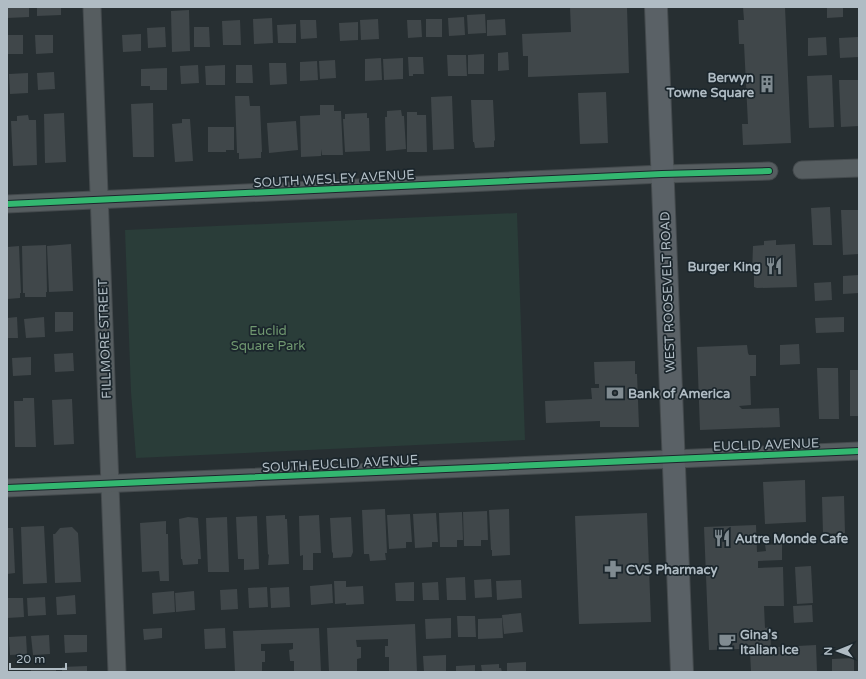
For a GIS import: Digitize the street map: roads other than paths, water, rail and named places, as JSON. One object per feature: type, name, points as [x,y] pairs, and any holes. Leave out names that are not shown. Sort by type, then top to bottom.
[{"type":"main road","name":"WEST ROOSEVELT ROAD","points":[[656,7],[682,672]]},
{"type":"street","name":"FILLMORE STREET","points":[[92,7],[117,672]]},
{"type":"street","points":[[802,170],[859,168]]},
{"type":"street","name":"SOUTH WESLEY AVENUE","points":[[7,204],[662,174],[769,171]]},
{"type":"street","name":"EUCLID AVENUE","points":[[674,459],[859,451]]},
{"type":"street","name":"SOUTH EUCLID AVENUE","points":[[7,488],[674,459]]},
{"type":"place","name":"Berwyn Towne Square","points":[[767,84]]},
{"type":"place","name":"Burger King","points":[[774,266]]},
{"type":"place","name":"Bank of America","points":[[615,393]]},
{"type":"place","name":"Autre Monde Cafe","points":[[722,538]]},
{"type":"place","name":"CVS Pharmacy","points":[[613,569]]},
{"type":"place","name":"Gina's Italian Ice","points":[[727,641]]},
{"type":"park label","name":"Euclid Square Park","points":[[268,338]]}]
